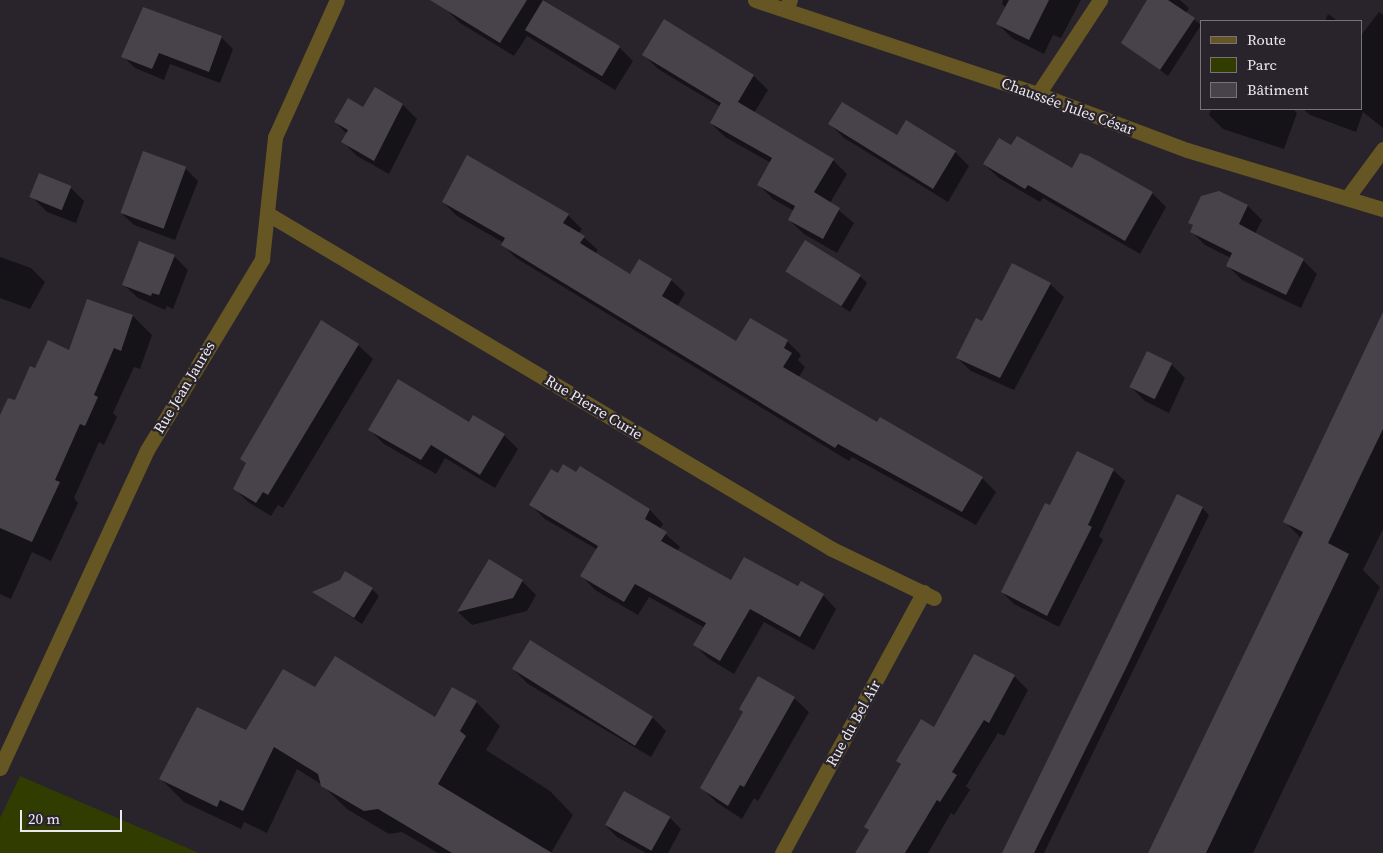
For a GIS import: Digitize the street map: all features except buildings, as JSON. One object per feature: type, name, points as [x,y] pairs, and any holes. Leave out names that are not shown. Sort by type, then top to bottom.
[{"type":"street","name":"Rue Jean Jaurès","points":[[0,768],[146,450],[262,259],[275,138],[337,0]]},
{"type":"street","name":"Chaussée Jules César","points":[[755,0],[787,5],[1038,94],[1188,150],[1383,209]]},
{"type":"street","points":[[1038,94],[1100,0]]},
{"type":"street","points":[[1347,198],[1383,149]]},
{"type":"street","name":"Rue Pierre Curie","points":[[268,214],[832,549],[929,595]]},
{"type":"street","name":"Rue du Bel Air","points":[[782,853],[929,595]]},
{"type":"green space","points":[[20,776],[199,853],[0,853],[0,818]]}]
